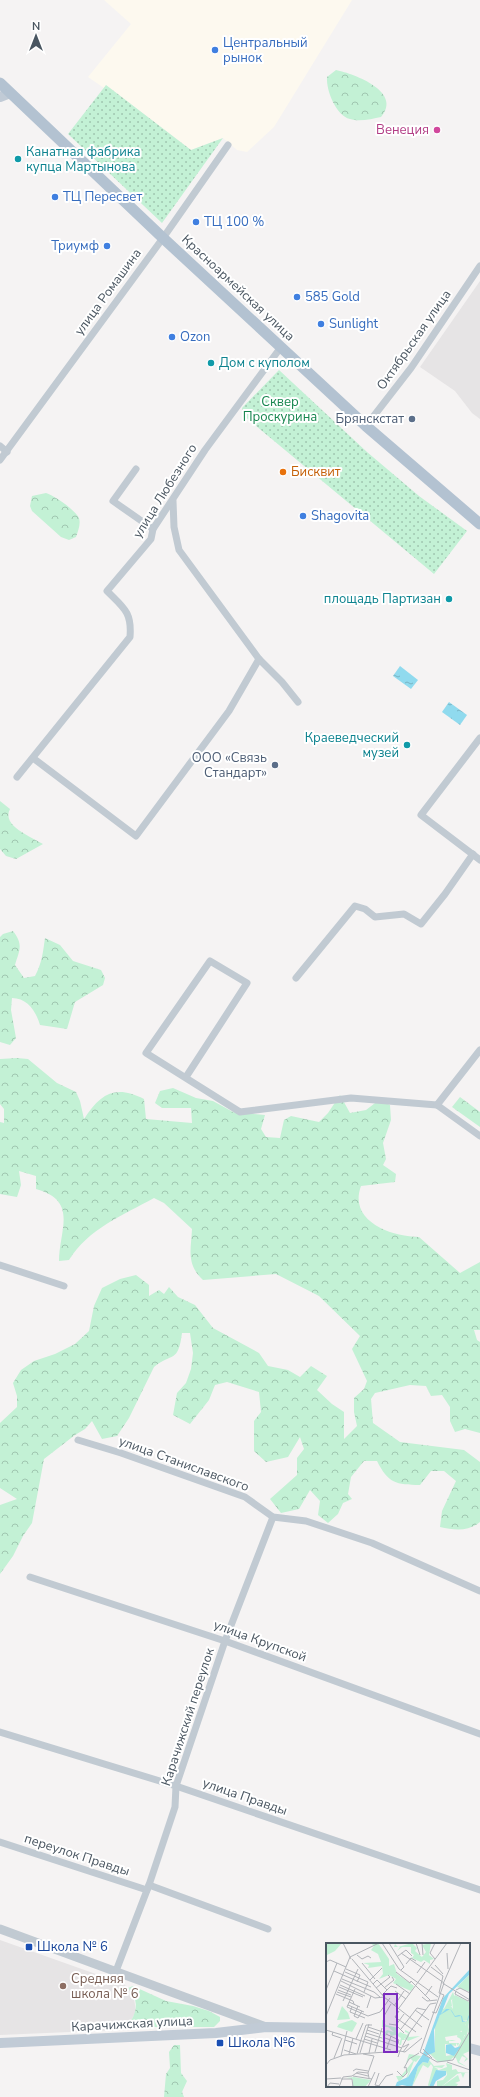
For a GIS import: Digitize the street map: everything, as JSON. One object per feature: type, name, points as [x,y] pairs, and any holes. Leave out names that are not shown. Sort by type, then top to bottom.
[{"type":"main road","name":"Красноармейская улица","points":[[0,83],[5,95],[163,238],[366,426],[480,524]]},
{"type":"main road","name":"Карачижская улица","points":[[0,2043],[216,2033],[266,2027],[326,2028]]},
{"type":"main road","points":[[470,2048],[480,2050]]},
{"type":"street","name":"улица Ромашина","points":[[0,460],[163,238],[228,145]]},
{"type":"street","name":"Октябрьская улица","points":[[366,426],[411,368],[480,266]]},
{"type":"street","name":"улица Любезного","points":[[17,777],[130,637],[131,623],[128,612],[107,592],[151,539],[153,529],[209,444],[281,347]]},
{"type":"street","points":[[0,446],[7,452]]},
{"type":"street","points":[[136,468],[113,500],[153,529]]},
{"type":"street","points":[[172,501],[174,527],[179,550],[259,659],[282,682],[298,702]]},
{"type":"street","points":[[33,758],[136,836],[229,711],[259,659]]},
{"type":"street","points":[[480,738],[421,815],[480,860]]},
{"type":"street","points":[[296,978],[355,906],[365,909],[375,917],[404,914],[421,924],[445,894],[473,854]]},
{"type":"street","points":[[186,1077],[247,983],[210,961],[146,1053],[240,1112],[351,1098],[437,1105],[480,1136]]},
{"type":"street","points":[[437,1105],[480,1050]]},
{"type":"street","points":[[0,1265],[64,1286]]},
{"type":"street","name":"улица Станиславского","points":[[78,1440],[121,1452],[245,1497],[272,1517],[306,1521],[372,1543],[480,1591]]},
{"type":"street","name":"Карачижский переулок","points":[[116,1971],[148,1888],[174,1807],[176,1786],[225,1641],[272,1517]]},
{"type":"street","name":"улица Крупской","points":[[30,1576],[225,1641],[480,1734]]},
{"type":"street","name":"улица Правды","points":[[0,1732],[176,1786],[480,1890]]},
{"type":"street","name":"переулок Правды","points":[[0,1842],[148,1888],[268,1929]]},
{"type":"street","points":[[0,1929],[266,2027]]},
{"type":"shaded area","name":"Центральный рынок","points":[[104,0],[352,0],[274,127],[247,152],[237,150],[223,138],[191,150],[106,85],[104,88],[88,77],[131,24]]},
{"type":"shaded area","points":[[480,281],[480,419],[472,413],[455,391],[420,367]]},
{"type":"shaded area","name":"Средняя школа № 6","points":[[0,1940],[124,1984],[133,1993],[136,2011],[131,2021],[117,2030],[0,2035]]},
{"type":"green space","points":[[336,70],[364,80],[381,92],[386,100],[386,108],[381,117],[357,120],[345,117],[340,113],[330,95],[327,82],[327,77]]},
{"type":"green space","points":[[106,85],[191,150],[223,138],[162,223],[68,134]]},
{"type":"green space","name":"Сквер Проскурина","points":[[279,370],[367,452],[419,496],[467,531],[434,574],[243,415],[242,408]]},
{"type":"green space","points":[[46,493],[64,504],[77,515],[80,523],[76,537],[69,540],[61,537],[32,511],[30,506],[32,496]]},
{"type":"green space","points":[[0,801],[10,809],[8,815],[14,826],[43,844],[16,859],[6,856],[0,849]]},
{"type":"green space","points":[[13,931],[20,944],[15,965],[24,978],[35,976],[41,962],[45,938],[60,945],[73,961],[101,970],[105,978],[103,985],[75,1002],[67,1029],[40,1025],[30,1006],[22,1000],[12,998],[11,1010],[16,1038],[10,1045],[0,1042],[0,937],[3,934]]},
{"type":"green space","points":[[0,1059],[28,1059],[57,1083],[76,1092],[80,1101],[84,1119],[96,1103],[102,1098],[116,1092],[125,1092],[144,1099],[146,1119],[192,1123],[191,1108],[162,1108],[155,1103],[160,1091],[173,1088],[196,1098],[213,1101],[233,1112],[265,1115],[261,1129],[266,1137],[280,1138],[284,1120],[291,1116],[319,1122],[328,1113],[340,1095],[350,1113],[366,1110],[379,1100],[390,1105],[391,1120],[383,1143],[386,1159],[383,1165],[396,1174],[395,1182],[361,1186],[359,1198],[361,1209],[366,1218],[385,1230],[396,1234],[419,1237],[460,1273],[480,1262],[480,1330],[474,1330],[477,1340],[480,1342],[480,1433],[465,1429],[455,1432],[450,1421],[450,1407],[442,1395],[431,1396],[426,1386],[410,1385],[375,1393],[371,1399],[373,1423],[400,1442],[464,1450],[480,1462],[480,1522],[466,1529],[440,1527],[442,1511],[456,1481],[444,1471],[431,1471],[420,1485],[405,1484],[389,1478],[377,1461],[364,1461],[351,1477],[348,1494],[352,1499],[343,1503],[338,1514],[328,1523],[318,1515],[320,1501],[310,1490],[299,1509],[281,1513],[270,1499],[297,1475],[297,1458],[304,1449],[300,1437],[288,1457],[266,1462],[254,1451],[254,1421],[261,1412],[259,1392],[227,1382],[215,1385],[209,1400],[190,1424],[173,1415],[177,1393],[186,1383],[191,1369],[193,1353],[190,1333],[182,1333],[176,1353],[154,1367],[129,1418],[117,1436],[102,1439],[92,1421],[85,1429],[44,1459],[32,1523],[23,1536],[13,1556],[0,1574],[0,1505],[17,1499],[0,1488],[0,1423],[17,1407],[17,1396],[13,1383],[21,1370],[34,1361],[55,1354],[75,1344],[89,1331],[94,1306],[102,1288],[120,1279],[136,1275],[149,1285],[149,1296],[159,1290],[164,1294],[169,1287],[178,1297],[195,1305],[213,1328],[259,1353],[268,1366],[288,1370],[300,1377],[311,1366],[327,1376],[317,1390],[332,1404],[344,1412],[344,1439],[357,1426],[354,1412],[354,1398],[364,1389],[367,1381],[352,1349],[360,1336],[319,1296],[276,1274],[203,1280],[194,1268],[192,1262],[192,1229],[164,1203],[154,1198],[118,1217],[96,1231],[77,1249],[69,1260],[59,1261],[64,1218],[62,1209],[58,1201],[49,1194],[36,1189],[36,1176],[19,1171],[21,1185],[17,1197],[0,1194],[0,1122],[4,1123],[4,1109],[0,1104]]},
{"type":"green space","points":[[460,1097],[480,1112],[480,1127],[452,1107]]},
{"type":"green space","points":[[133,1986],[166,2001],[193,2006],[209,2011],[220,2017],[220,2021],[214,2027],[148,2027],[133,2024],[131,2021],[135,2012],[136,2004],[134,1996],[128,1988]]},
{"type":"green space","points":[[174,2045],[180,2045],[181,2073],[187,2081],[182,2092],[184,2097],[164,2097],[166,2074],[170,2068],[169,2052]]},
{"type":"water","points":[[400,666],[418,680],[411,689],[393,676]]},
{"type":"water","points":[[449,702],[467,715],[460,725],[442,712]]},
{"type":"place","name":"Центральный рынок","points":[[215,50]]},
{"type":"place","name":"Венеция","points":[[437,130]]},
{"type":"place","name":"Канатная фабрика купца Мартынова","points":[[18,159]]},
{"type":"place","name":"ТЦ Пересвет","points":[[55,197]]},
{"type":"place","name":"ТЦ 100 %","points":[[196,222]]},
{"type":"place","name":"Триумф","points":[[107,246]]},
{"type":"place","name":"585 Gold","points":[[297,297]]},
{"type":"place","name":"Sunlight","points":[[321,324]]},
{"type":"place","name":"Ozon","points":[[172,337]]},
{"type":"place","name":"Дом с куполом","points":[[211,363]]},
{"type":"place","name":"Брянскстат","points":[[412,419]]},
{"type":"place","name":"Бисквит","points":[[283,472]]},
{"type":"place","name":"Shagovita","points":[[303,516]]},
{"type":"place","name":"площадь Партизан","points":[[449,599]]},
{"type":"place","name":"Краеведческий музей","points":[[407,745]]},
{"type":"place","name":"ООО «Связь Стандарт»","points":[[275,765]]},
{"type":"place","name":"Школа № 6","points":[[29,1947]]},
{"type":"place","name":"Средняя школа № 6","points":[[63,1986]]},
{"type":"place","name":"Школа №6","points":[[220,2043]]}]
